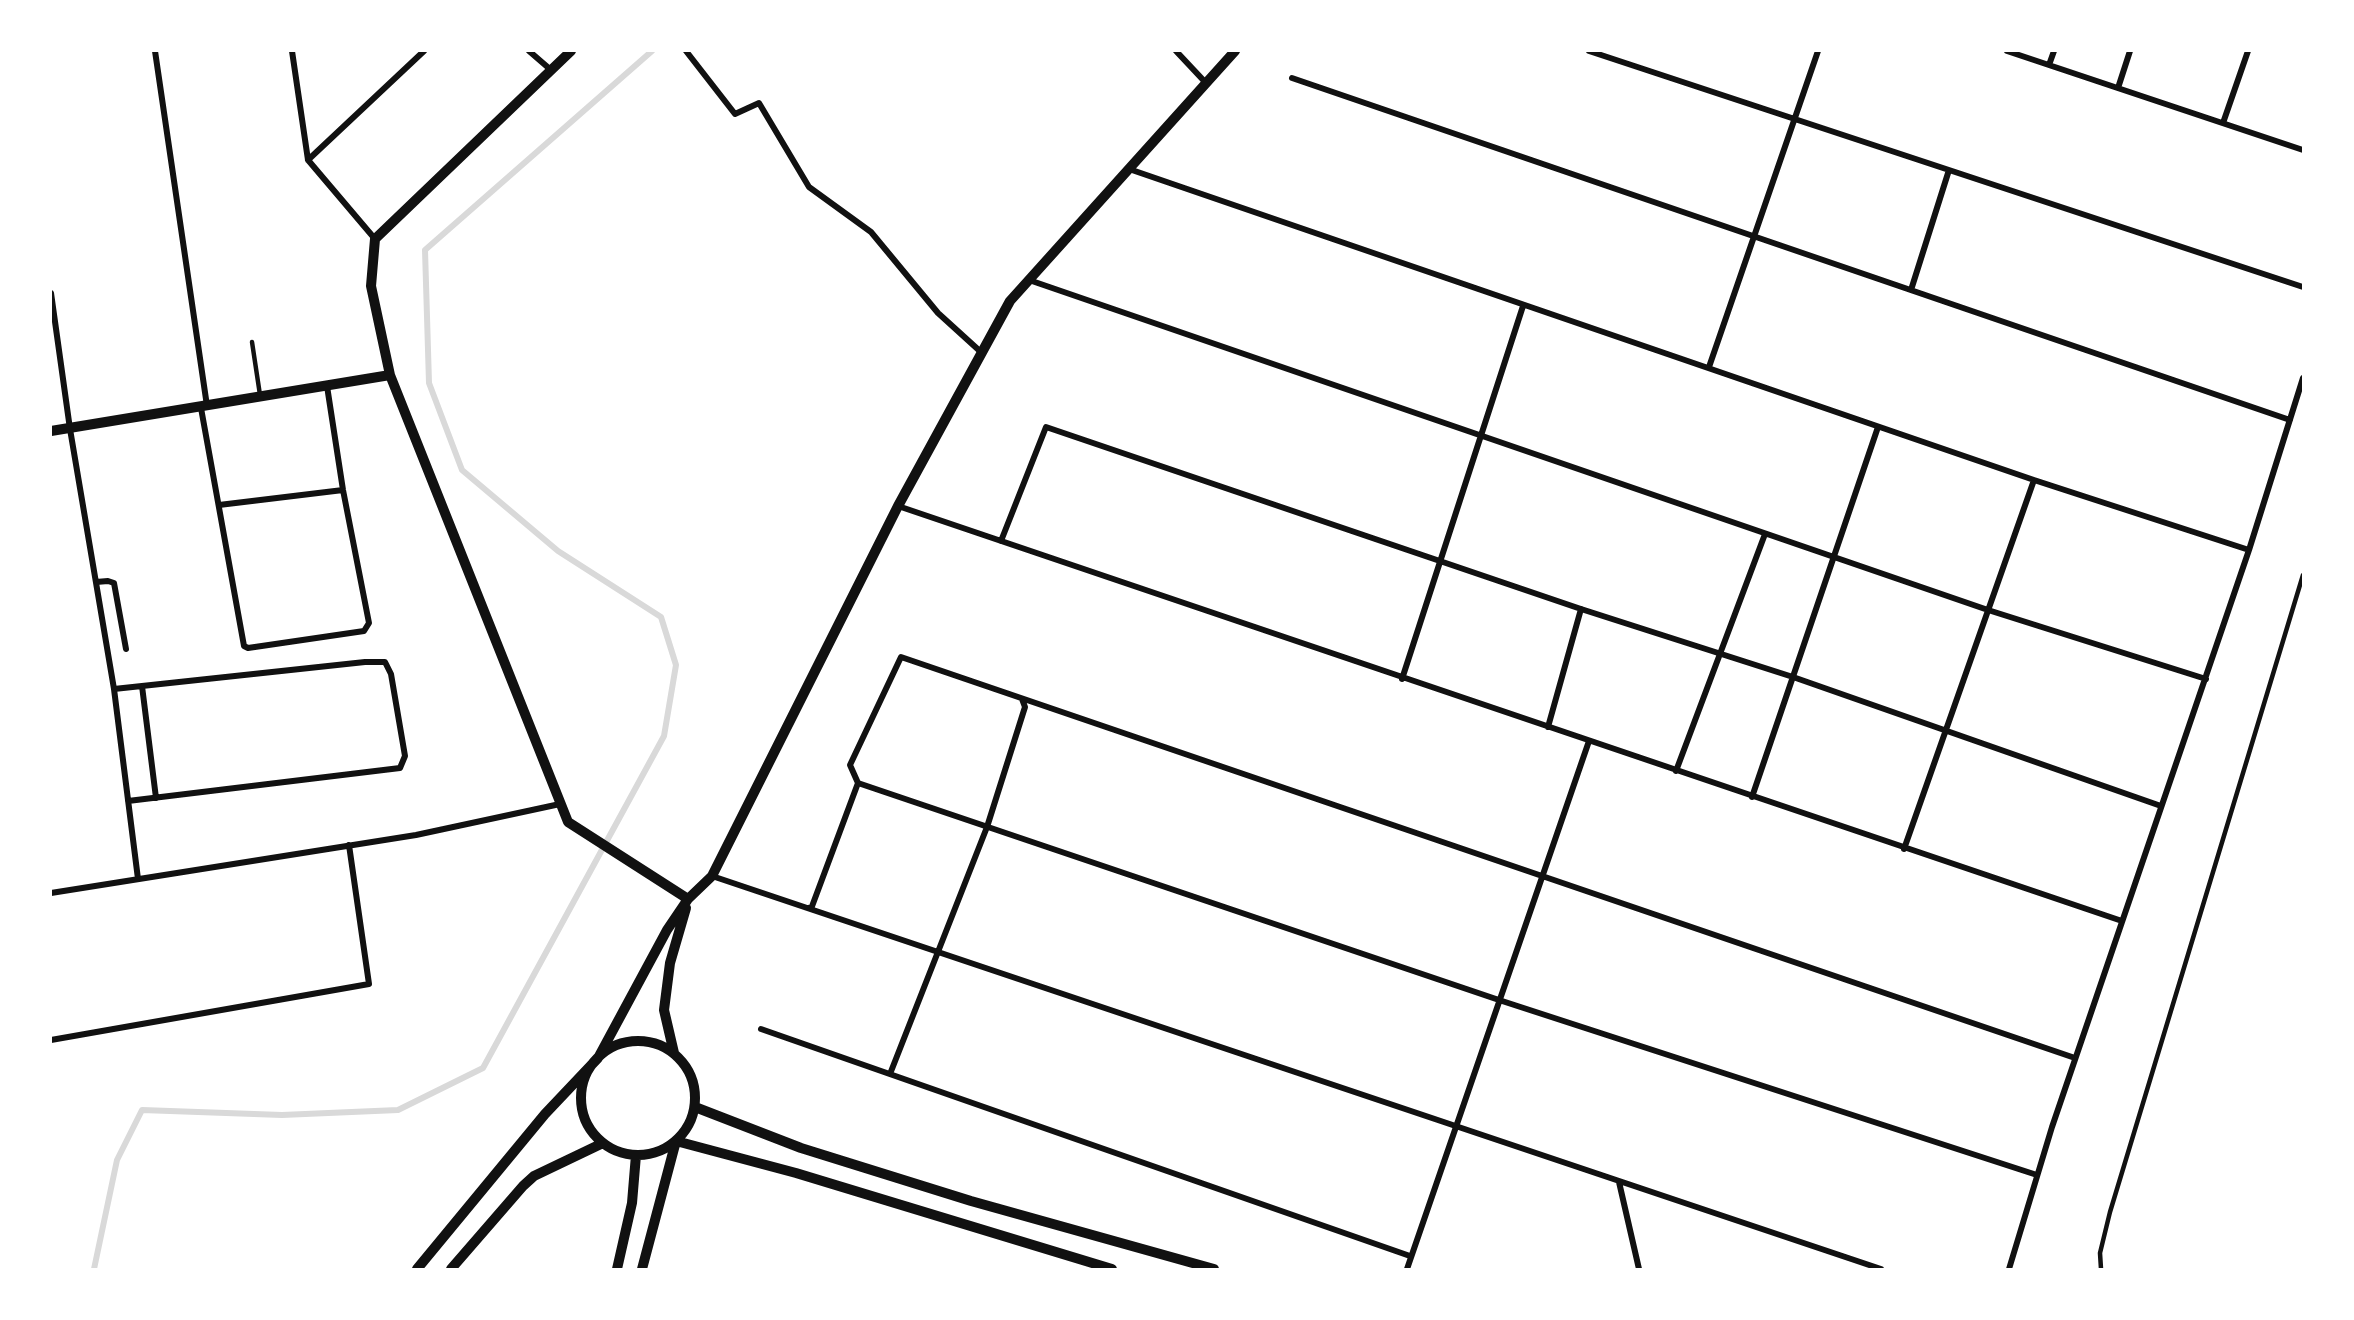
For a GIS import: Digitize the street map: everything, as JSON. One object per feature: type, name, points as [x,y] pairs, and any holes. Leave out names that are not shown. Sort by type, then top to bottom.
[{"type":"street","points":[[155,51],[219,505],[242,643],[248,648],[364,631],[368,628],[369,623],[343,490],[327,386]]},
{"type":"street","points":[[292,51],[308,160],[375,239]]},
{"type":"street","points":[[308,160],[424,51]]},
{"type":"street","points":[[529,51],[551,70]]},
{"type":"street","points":[[571,51],[375,239],[371,286],[390,375],[568,822],[688,899]]},
{"type":"street","points":[[686,51],[735,114],[759,103],[809,187],[871,232],[938,313],[982,353]]},
{"type":"street","points":[[1176,51],[1206,83]]},
{"type":"street","points":[[417,1269],[545,1114],[598,1058],[611,1048],[626,1042],[643,1041],[659,1044],[674,1053],[684,1063],[692,1077],[695,1107],[692,1119],[676,1141],[664,1149],[650,1154],[636,1155],[618,1152],[603,1143],[592,1132],[584,1118],[581,1102],[582,1086],[588,1071],[598,1058],[667,930],[688,899],[712,876],[898,506],[1010,301],[1234,51]]},
{"type":"street","points":[[1589,51],[2303,287]]},
{"type":"street","points":[[1709,367],[1818,51]]},
{"type":"street","points":[[2007,51],[2303,150]]},
{"type":"street","points":[[2049,65],[2054,51]]},
{"type":"street","points":[[2118,88],[2130,51]]},
{"type":"street","points":[[2223,123],[2248,51]]},
{"type":"street","points":[[1292,78],[2290,420]]},
{"type":"street","points":[[1129,169],[1878,427],[2249,550]]},
{"type":"street","points":[[1911,290],[1949,170]]},
{"type":"street","points":[[1029,280],[1988,610],[2206,679]]},
{"type":"street","points":[[51,293],[70,429],[114,689],[138,879]]},
{"type":"street","points":[[1402,679],[1523,306]]},
{"type":"street","points":[[51,431],[390,375]]},
{"type":"street","points":[[2009,1269],[2075,1058],[2206,679],[2303,378]]},
{"type":"street","points":[[1001,541],[1046,427],[1440,562],[1703,650],[1793,677],[2161,806]]},
{"type":"street","points":[[1752,796],[1878,427]]},
{"type":"street","points":[[1904,849],[2034,480]]},
{"type":"street","points":[[219,505],[343,490]]},
{"type":"street","points":[[898,506],[1402,679],[2122,921]]},
{"type":"street","points":[[1676,771],[1765,534]]},
{"type":"street","points":[[96,582],[114,583],[126,649]]},
{"type":"street","points":[[1548,727],[1581,609]]},
{"type":"street","points":[[810,908],[858,783],[850,765],[901,657],[2075,1058]]},
{"type":"street","points":[[114,689],[365,662],[385,662],[391,674],[405,756],[400,768],[128,801]]},
{"type":"street","points":[[142,686],[156,798]]},
{"type":"street","points":[[890,1074],[987,827],[1025,707],[1022,699]]},
{"type":"street","points":[[1407,1269],[1589,741]]},
{"type":"street","points":[[858,783],[1499,1000],[2037,1175]]},
{"type":"street","points":[[51,893],[416,835],[560,804]]},
{"type":"street","points":[[51,1040],[369,984],[349,845]]},
{"type":"street","points":[[712,876],[1881,1269]]},
{"type":"street","points":[[674,1053],[664,1010],[670,963],[688,899]]},
{"type":"street","points":[[761,1029],[1410,1256]]},
{"type":"street","points":[[695,1107],[801,1148],[970,1201],[1214,1269]]},
{"type":"street","points":[[642,1269],[676,1141]]},
{"type":"street","points":[[676,1141],[796,1173],[1112,1269]]},
{"type":"street","points":[[451,1269],[534,1176],[603,1143]]},
{"type":"street","points":[[616,1269],[632,1203],[636,1155]]},
{"type":"street","points":[[1619,1182],[1639,1269]]},
{"type":"lane","points":[[252,342],[260,398]]},
{"type":"lane","points":[[2101,1269],[2100,1253],[2110,1212],[2303,575]]},
{"type":"waterway","points":[[94,1269],[117,1160],[142,1110],[282,1115],[398,1110],[483,1068],[664,736],[676,665],[661,617],[558,551],[462,470],[429,383],[425,250],[652,51]]}]
